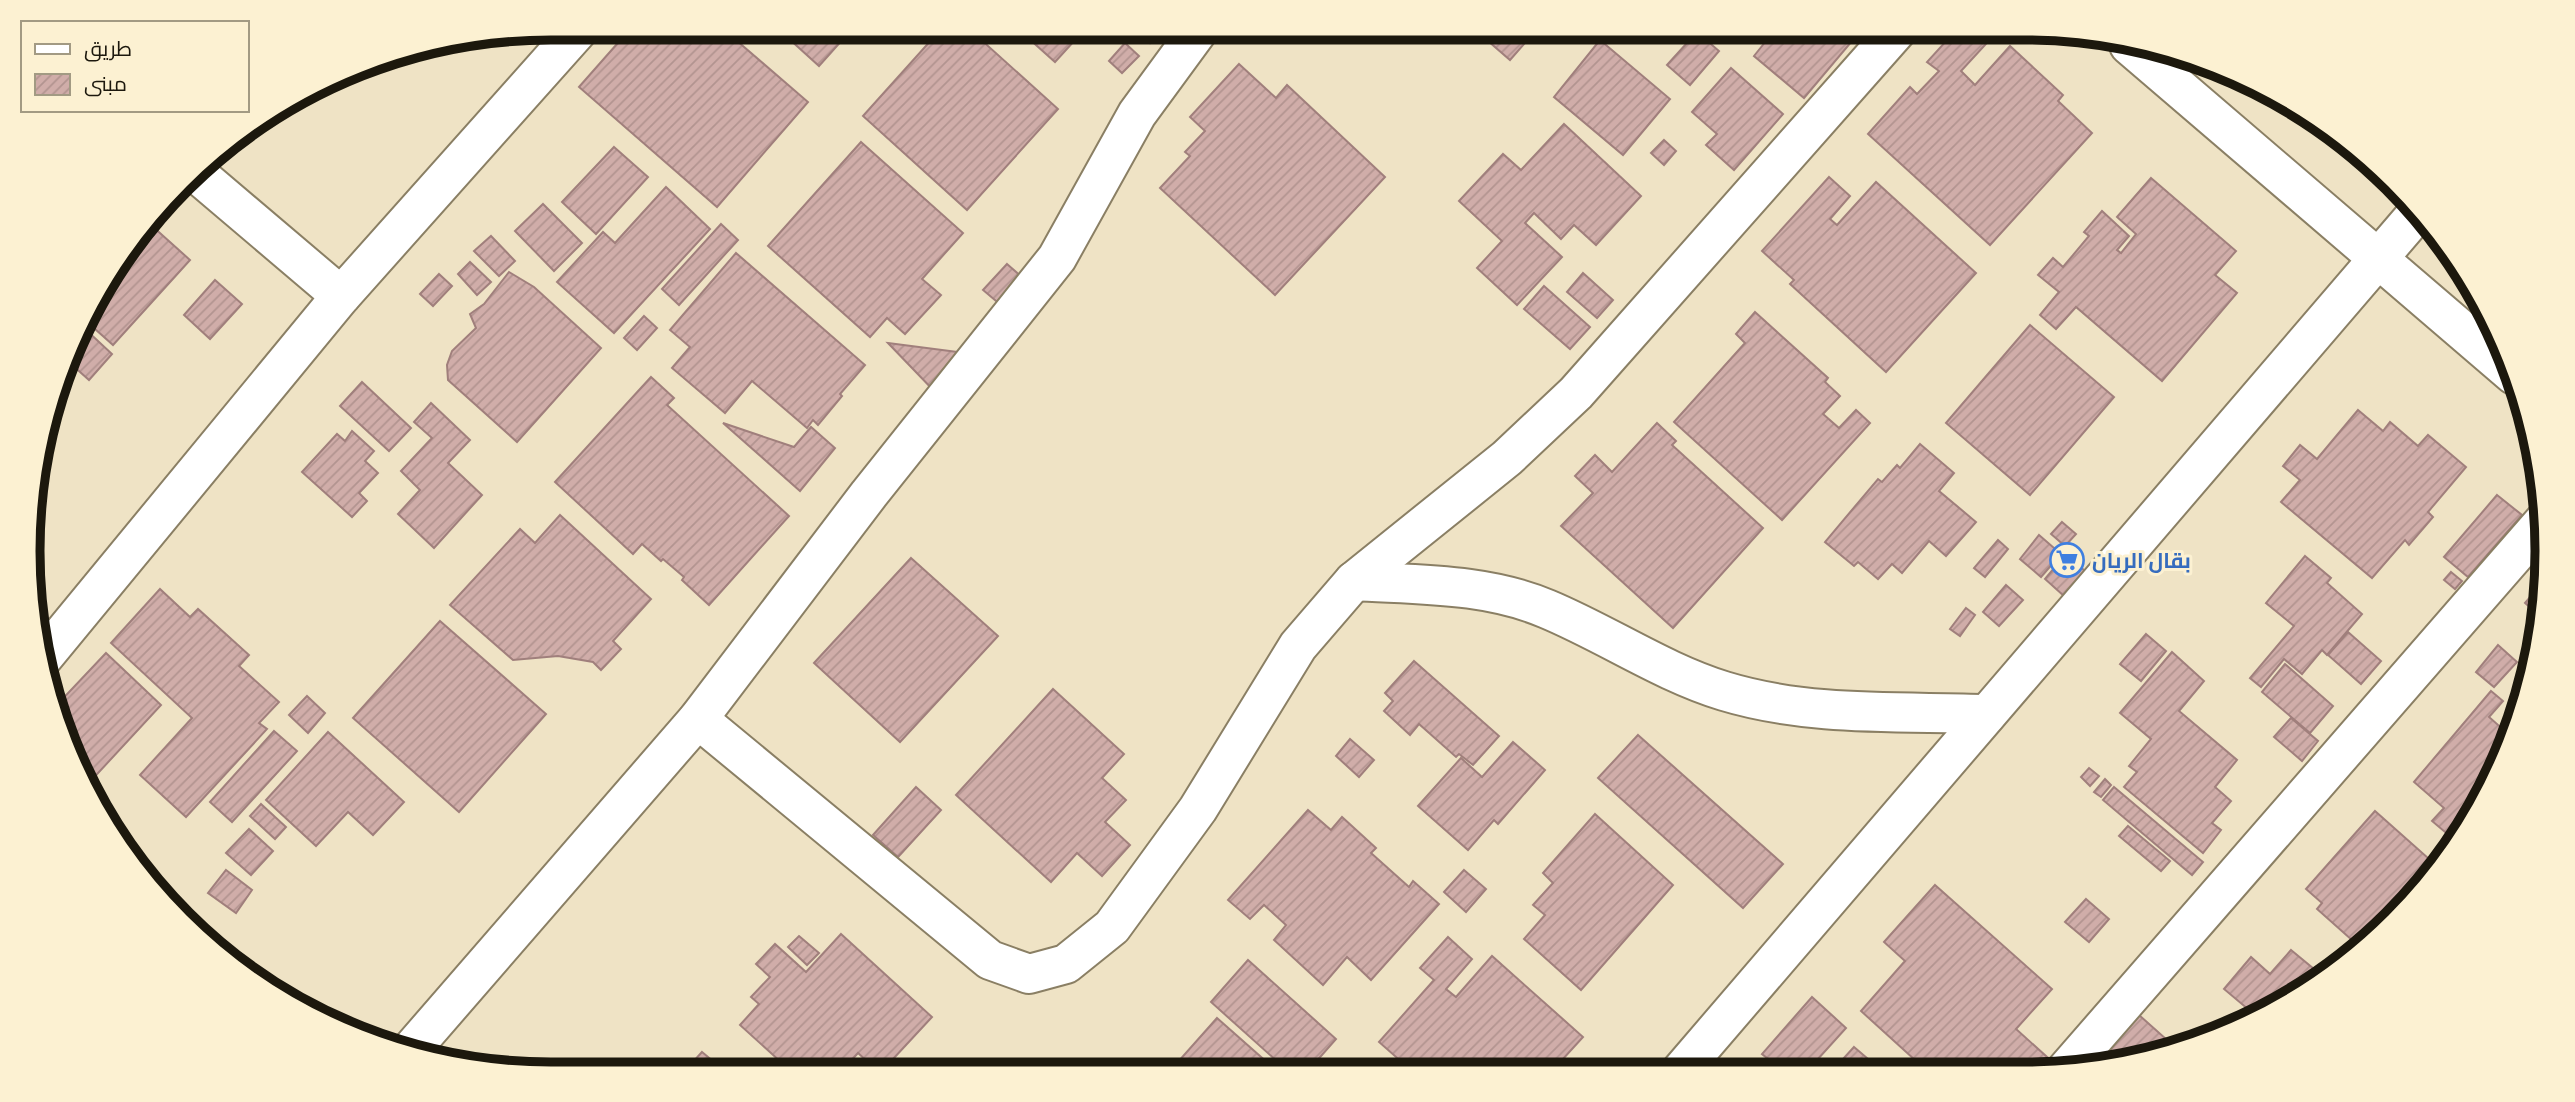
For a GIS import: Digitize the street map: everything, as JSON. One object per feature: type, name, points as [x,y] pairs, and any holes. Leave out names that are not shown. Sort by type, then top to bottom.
[{"type":"street","points":[[50,650],[341,296],[569,40]]},
{"type":"street","points":[[417,1043],[698,719],[869,494],[1057,258],[1137,114],[1191,40]]},
{"type":"street","points":[[698,719],[990,960],[1030,974],[1066,964],[1112,927],[1198,809],[1298,646],[1354,581],[1507,458],[1576,393],[1888,40]]},
{"type":"street","points":[[2138,53],[2498,362]]},
{"type":"street","points":[[202,178],[341,296]]},
{"type":"street","points":[[1689,1062],[2412,219]]},
{"type":"street","points":[[2076,1059],[2534,532]]},
{"type":"street","points":[[1354,581],[1477,588],[1545,608],[1640,656],[1724,691],[1808,709],[1987,714]]},
{"type":"building","points":[[620,40],[736,40],[808,102],[717,207],[579,87]]},
{"type":"building","points":[[790,40],[842,40],[819,66]]},
{"type":"building","points":[[931,40],[981,40],[1058,109],[967,210],[863,116]]},
{"type":"building","points":[[1030,40],[1075,40],[1055,62]]},
{"type":"building","points":[[1487,40],[1528,40],[1510,60]]},
{"type":"building","points":[[1600,40],[1670,99],[1623,155],[1554,97]]},
{"type":"building","points":[[1690,40],[1706,40],[1719,51],[1690,85],[1667,65]]},
{"type":"building","points":[[1853,40],[1804,98],[1754,56],[1766,41]]},
{"type":"building","points":[[1947,40],[1990,40],[1961,71],[1975,85],[2010,46],[2063,95],[2058,101],[2092,133],[1990,245],[1868,134],[1910,87],[1917,94],[1939,71],[1927,62]]},
{"type":"building","points":[[1125,43],[1139,56],[1122,73],[1109,61]]},
{"type":"building","points":[[1239,64],[1276,98],[1287,85],[1385,177],[1275,295],[1160,188],[1190,156],[1185,152],[1205,131],[1190,117]]},
{"type":"building","points":[[1731,68],[1783,114],[1734,170],[1706,145],[1717,134],[1692,112]]},
{"type":"building","points":[[1564,124],[1641,196],[1596,245],[1574,225],[1561,239],[1534,213],[1525,223],[1562,257],[1517,305],[1477,268],[1502,241],[1459,201],[1503,154],[1521,170]]},
{"type":"building","points":[[1664,140],[1676,151],[1664,165],[1651,153]]},
{"type":"building","points":[[861,142],[963,233],[922,279],[941,295],[905,334],[887,318],[870,337],[768,246]]},
{"type":"building","points":[[614,147],[648,177],[596,234],[562,202]]},
{"type":"building","points":[[1829,177],[1850,196],[1830,219],[1837,225],[1876,182],[1976,273],[1886,372],[1790,284],[1794,280],[1762,251]]},
{"type":"building","points":[[2151,178],[2236,251],[2215,275],[2237,293],[2162,381],[2076,307],[2056,329],[2040,315],[2059,292],[2038,275],[2053,258],[2063,267],[2089,236],[2084,232],[2102,211],[2129,236],[2117,250],[2121,253],[2136,234],[2117,217]]},
{"type":"building","points":[[666,187],[710,229],[614,333],[557,282],[603,232],[615,243]]},
{"type":"building","points":[[543,204],[582,243],[554,271],[515,231]]},
{"type":"building","points":[[721,224],[738,240],[679,305],[662,289]]},
{"type":"building","points":[[155,229],[190,260],[113,345],[92,327],[126,267]]},
{"type":"building","points":[[491,236],[515,261],[499,276],[474,251]]},
{"type":"building","points":[[736,253],[865,365],[818,425],[813,420],[807,428],[752,381],[725,413],[672,368],[690,347],[670,330]]},
{"type":"building","points":[[470,262],[491,282],[477,295],[458,274]]},
{"type":"building","points":[[1007,264],[1031,285],[1008,311],[983,290]]},
{"type":"building","points":[[509,272],[534,287],[601,348],[517,442],[448,380],[447,365],[452,351],[476,328],[470,314],[484,304]]},
{"type":"building","points":[[1583,273],[1613,300],[1597,318],[1567,292]]},
{"type":"building","points":[[439,274],[452,286],[433,306],[420,294]]},
{"type":"building","points":[[215,280],[242,304],[210,339],[184,315]]},
{"type":"building","points":[[1544,286],[1590,327],[1570,349],[1524,309]]},
{"type":"building","points":[[1755,312],[1828,378],[1825,382],[1840,396],[1823,414],[1839,428],[1856,410],[1870,423],[1782,520],[1674,422],[1745,343],[1736,334]]},
{"type":"building","points":[[644,316],[657,328],[637,350],[624,338]]},
{"type":"building","points":[[2030,325],[2114,397],[2030,495],[1946,423]]},
{"type":"building","points":[[89,333],[112,354],[89,380],[75,367]]},
{"type":"building","points":[[888,343],[973,354],[937,394]]},
{"type":"building","points":[[651,377],[674,398],[667,405],[789,516],[709,605],[682,580],[684,577],[642,544],[633,554],[555,482]]},
{"type":"building","points":[[362,382],[411,428],[389,451],[340,406]]},
{"type":"building","points":[[431,403],[470,440],[448,463],[482,495],[434,548],[398,514],[420,490],[401,471],[432,438],[414,422]]},
{"type":"building","points":[[2358,410],[2383,431],[2390,422],[2418,446],[2428,435],[2466,467],[2428,512],[2433,517],[2409,545],[2405,540],[2372,578],[2281,502],[2300,480],[2283,466],[2300,445],[2317,459]]},
{"type":"building","points":[[723,423],[794,447],[811,427],[835,448],[800,491]]},
{"type":"building","points":[[1657,423],[1676,441],[1672,445],[1763,528],[1673,628],[1561,526],[1593,493],[1575,476],[1595,455],[1612,472]]},
{"type":"building","points":[[352,431],[374,451],[365,461],[378,473],[359,493],[367,501],[352,517],[302,472],[337,434],[345,441]]},
{"type":"building","points":[[1920,444],[1954,473],[1939,491],[1976,522],[1946,556],[1929,541],[1902,573],[1892,564],[1878,579],[1858,562],[1854,566],[1825,542],[1878,479],[1882,482],[1897,465],[1900,468]]},
{"type":"building","points":[[2497,495],[2522,515],[2468,577],[2444,557]]},
{"type":"building","points":[[560,515],[651,599],[613,641],[621,649],[601,670],[593,662],[558,656],[513,660],[450,605],[520,529],[535,543]]},
{"type":"building","points":[[2062,522],[2076,534],[2065,546],[2051,534]]},
{"type":"building","points":[[2039,535],[2061,554],[2041,577],[2020,559]]},
{"type":"building","points":[[1998,540],[2008,549],[1985,577],[1974,568]]},
{"type":"building","points":[[2066,554],[2085,571],[2064,596],[2045,579]]},
{"type":"building","points":[[2305,556],[2331,578],[2327,583],[2362,614],[2327,655],[2322,650],[2302,674],[2284,659],[2261,687],[2250,678],[2294,626],[2266,603]]},
{"type":"building","points":[[911,558],[998,636],[900,742],[814,663]]},
{"type":"building","points":[[2451,572],[2462,581],[2455,589],[2444,580]]},
{"type":"building","points":[[2006,585],[2023,600],[1999,626],[1983,612]]},
{"type":"building","points":[[160,589],[190,617],[198,609],[249,655],[239,666],[279,702],[259,723],[267,729],[186,817],[140,775],[192,718],[111,643]]},
{"type":"building","points":[[2533,594],[2531,608],[2525,603]]},
{"type":"building","points":[[1966,608],[1975,615],[1960,636],[1950,629]]},
{"type":"building","points":[[440,621],[546,714],[459,812],[353,718]]},
{"type":"building","points":[[2348,632],[2381,661],[2361,684],[2328,655]]},
{"type":"building","points":[[2146,634],[2166,651],[2141,681],[2120,664]]},
{"type":"building","points":[[2498,645],[2517,662],[2494,687],[2476,672]]},
{"type":"building","points":[[2172,652],[2204,681],[2179,711],[2237,760],[2215,787],[2231,801],[2212,823],[2221,830],[2203,853],[2124,787],[2137,772],[2129,766],[2151,739],[2120,713]]},
{"type":"building","points":[[106,653],[161,705],[94,778],[62,699]]},
{"type":"building","points":[[1414,661],[1499,736],[1473,765],[1459,754],[1456,757],[1419,724],[1410,735],[1384,711],[1393,701],[1385,693]]},
{"type":"building","points":[[2285,664],[2333,706],[2310,733],[2262,692]]},
{"type":"building","points":[[1053,689],[1124,754],[1102,778],[1126,800],[1105,822],[1130,845],[1102,876],[1077,853],[1051,882],[956,795]]},
{"type":"building","points":[[2491,691],[2503,701],[2489,717],[2503,729],[2496,746],[2482,777],[2449,835],[2432,821],[2444,808],[2414,782]]},
{"type":"building","points":[[307,696],[325,713],[308,733],[289,715]]},
{"type":"building","points":[[2291,718],[2318,741],[2302,761],[2274,737]]},
{"type":"building","points":[[274,731],[297,751],[232,822],[210,802]]},
{"type":"building","points":[[328,732],[404,802],[373,835],[348,812],[316,846],[266,800]]},
{"type":"building","points":[[1638,735],[1783,864],[1743,908],[1598,778]]},
{"type":"building","points":[[1350,739],[1374,760],[1359,777],[1336,756]]},
{"type":"building","points":[[1513,742],[1545,770],[1498,824],[1494,820],[1468,850],[1418,806],[1461,758],[1482,777]]},
{"type":"building","points":[[2089,768],[2099,776],[2090,786],[2081,777]]},
{"type":"building","points":[[2105,779],[2111,785],[2101,797],[2094,792]]},
{"type":"building","points":[[916,787],[941,810],[898,857],[873,835]]},
{"type":"building","points":[[2114,787],[2203,862],[2192,875],[2103,800]]},
{"type":"building","points":[[261,804],[286,827],[275,839],[250,816]]},
{"type":"building","points":[[1308,810],[1331,830],[1342,817],[1376,848],[1371,853],[1409,887],[1413,881],[1439,904],[1371,980],[1347,957],[1323,985],[1274,940],[1286,925],[1264,905],[1250,919],[1228,900]]},
{"type":"building","points":[[2375,811],[2430,860],[2408,888],[2353,941],[2317,909],[2322,903],[2306,889]]},
{"type":"building","points":[[1595,814],[1673,885],[1581,990],[1524,939],[1545,915],[1533,905],[1553,883],[1543,873]]},
{"type":"building","points":[[2128,826],[2170,861],[2161,871],[2119,836]]},
{"type":"building","points":[[249,829],[273,851],[251,875],[226,853]]},
{"type":"building","points":[[226,870],[252,890],[236,913],[208,893]]},
{"type":"building","points":[[1464,870],[1486,889],[1466,912],[1444,892]]},
{"type":"building","points":[[1935,885],[2052,989],[2016,1029],[2052,1061],[1917,1062],[1861,1011],[1905,961],[1884,942]]},
{"type":"building","points":[[2086,899],[2109,919],[2089,942],[2065,922]]},
{"type":"building","points":[[841,934],[932,1017],[890,1062],[868,1062],[858,1053],[850,1062],[781,1062],[740,1025],[759,1004],[751,997],[770,977],[756,964],[775,944],[806,972]]},
{"type":"building","points":[[799,936],[819,953],[807,965],[788,947]]},
{"type":"building","points":[[1448,937],[1472,959],[1446,989],[1456,997],[1492,956],[1583,1037],[1560,1062],[1402,1062],[1379,1042],[1434,980],[1420,968]]},
{"type":"building","points":[[2291,950],[2316,970],[2249,1010],[2224,989],[2251,957],[2270,974]]},
{"type":"building","points":[[1248,960],[1336,1039],[1316,1062],[1278,1062],[1211,1002]]},
{"type":"building","points":[[1812,997],[1846,1028],[1815,1062],[1772,1062],[1762,1054]]},
{"type":"building","points":[[2130,1007],[2166,1039],[2156,1044],[2106,1055],[2095,1045]]},
{"type":"building","points":[[1217,1018],[1267,1062],[1178,1062]]},
{"type":"building","points":[[1854,1047],[1872,1062],[1840,1062]]},
{"type":"building","points":[[702,1052],[714,1062],[693,1062]]},
{"type":"place","name":"بقال الريان","points":[[2067,560]]}]
